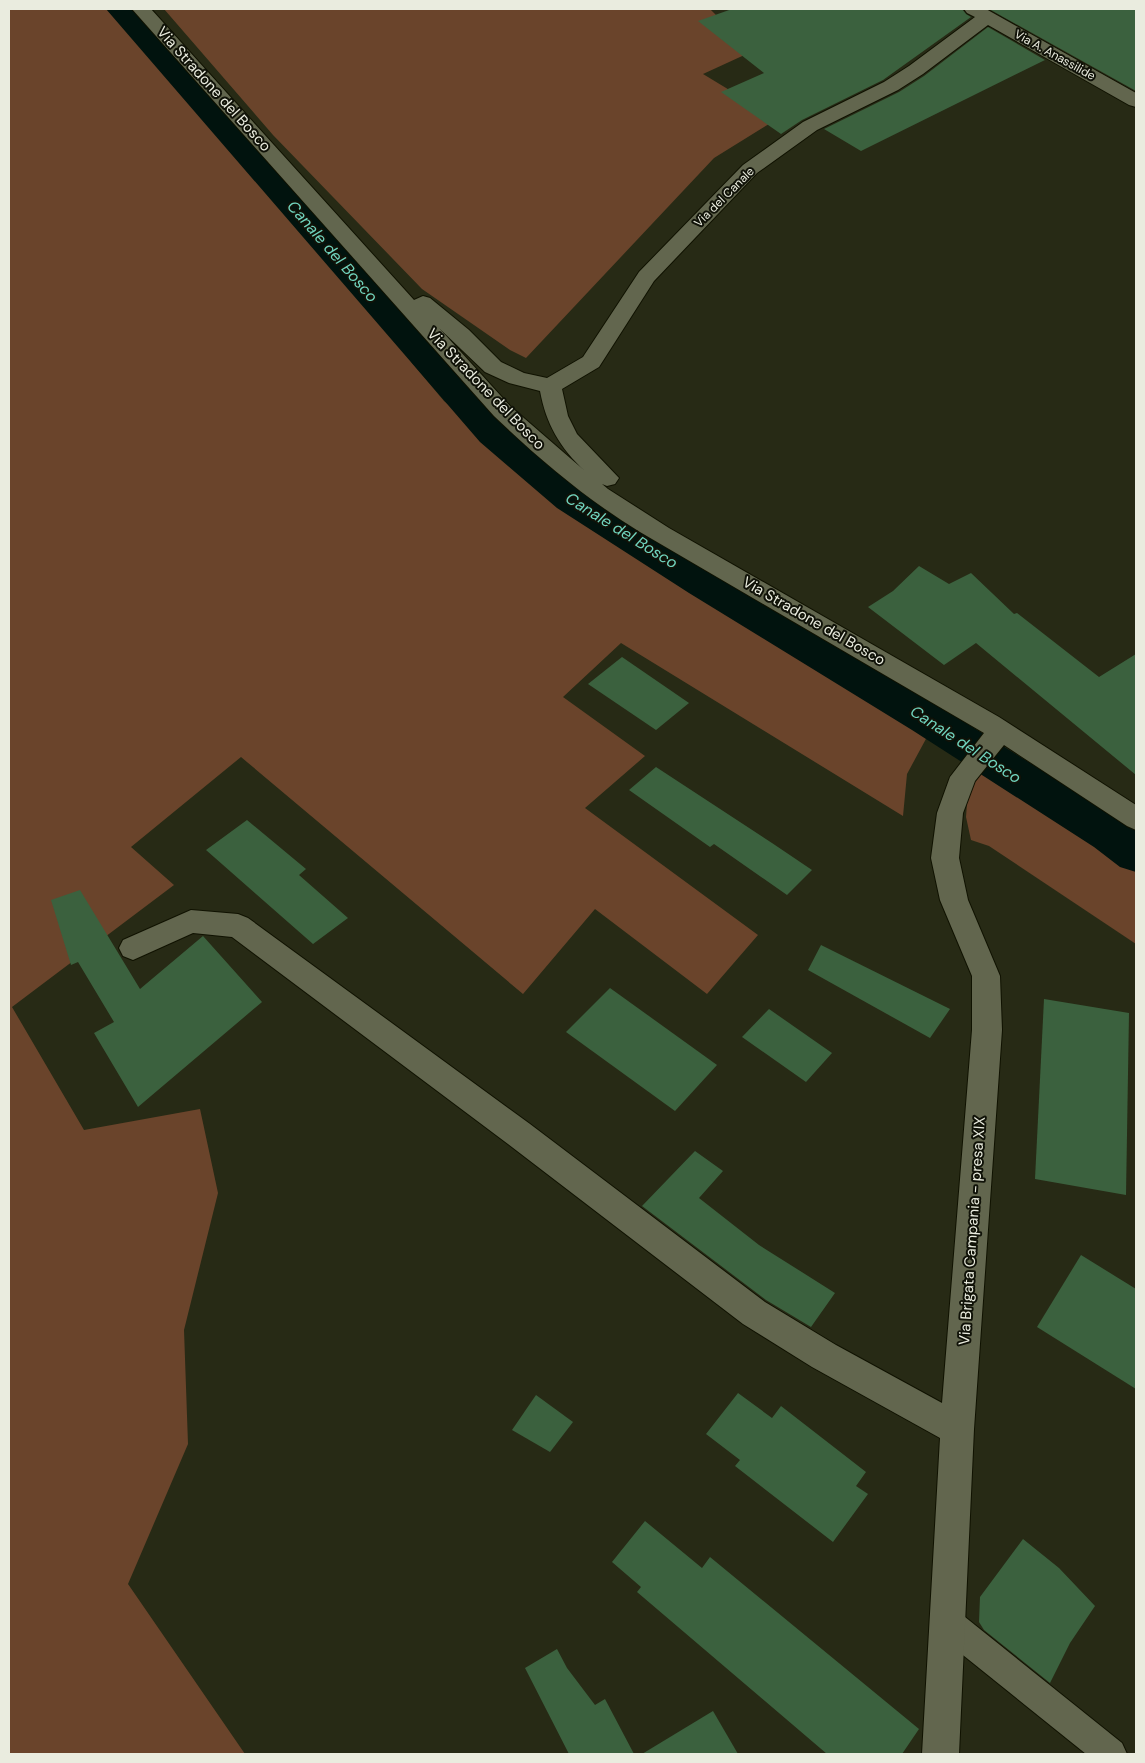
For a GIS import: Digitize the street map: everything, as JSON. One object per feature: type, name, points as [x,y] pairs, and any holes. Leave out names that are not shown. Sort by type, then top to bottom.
[{"type":"street","name":"Via Stradone del Bosco","points":[[142,9],[502,411],[533,440],[605,498],[634,518],[914,678],[1094,789],[1136,818]]},
{"type":"street","name":"Via A. Anassilide","points":[[980,13],[1136,101]]},
{"type":"street","name":"Via del Canale","points":[[550,386],[591,362],[646,277],[750,168],[810,126],[890,86],[916,70],[980,13]]},
{"type":"street","points":[[382,276],[428,307],[461,335],[493,367],[516,378],[550,386],[558,424],[579,455],[657,519],[691,550]]},
{"type":"street","name":"Via Brigata Campania - presa XIX","points":[[941,1754],[949,1624],[957,1429],[987,1030],[986,976],[954,900],[945,858],[950,813],[963,777],[1001,731]]},
{"type":"street","points":[[134,948],[191,921],[238,926],[519,1134],[754,1313],[824,1356],[957,1429]]},
{"type":"lane","points":[[949,1624],[1111,1754]]},
{"type":"shaded area","points":[[9,9],[115,9],[231,148],[378,306],[412,363],[444,401],[529,472],[596,517],[942,718],[927,737],[907,774],[903,816],[621,643],[563,697],[645,756],[585,808],[758,935],[707,994],[595,909],[523,994],[241,757],[131,847],[174,885],[12,1007],[84,1130],[200,1109],[218,1193],[184,1330],[188,1444],[128,1584],[245,1754],[9,1754]]},
{"type":"shaded area","points":[[164,9],[710,9],[724,23],[754,9],[776,9],[801,29],[703,74],[777,119],[714,158],[526,358],[510,350],[422,289],[273,135]]},
{"type":"shaded area","points":[[993,749],[1055,789],[1136,850],[1136,944],[989,846],[971,840],[966,817],[968,790]]},
{"type":"building","points":[[732,9],[962,9],[971,17],[883,80],[802,120],[781,134],[721,92],[764,73],[698,21]]},
{"type":"building","points":[[989,9],[1136,9],[1136,91]]},
{"type":"building","points":[[988,27],[1045,60],[861,151],[824,129],[899,92],[924,76]]},
{"type":"building","points":[[919,566],[949,584],[971,573],[1014,614],[1017,613],[1099,677],[1136,654],[1136,775],[976,643],[944,665],[868,607],[893,591]]},
{"type":"building","points":[[622,657],[689,703],[656,730],[588,684]]},
{"type":"building","points":[[656,767],[812,870],[787,895],[714,844],[710,847],[629,790]]},
{"type":"building","points":[[247,820],[306,869],[299,875],[348,918],[313,944],[206,850]]},
{"type":"building","points":[[80,890],[140,989],[203,936],[262,1002],[138,1107],[94,1033],[114,1022],[78,962],[71,965],[51,900]]},
{"type":"building","points":[[821,945],[950,1009],[930,1038],[808,970]]},
{"type":"building","points":[[610,988],[717,1065],[675,1111],[566,1032]]},
{"type":"building","points":[[1044,999],[1129,1013],[1126,1195],[1035,1179]]},
{"type":"building","points":[[769,1009],[832,1053],[806,1082],[742,1037]]},
{"type":"building","points":[[695,1151],[723,1171],[699,1198],[759,1245],[835,1293],[811,1327],[766,1300],[642,1206]]},
{"type":"building","points":[[1081,1255],[1136,1289],[1136,1389],[1037,1327]]},
{"type":"building","points":[[738,1393],[772,1418],[781,1406],[866,1472],[856,1486],[868,1494],[833,1542],[735,1466],[740,1460],[706,1434]]},
{"type":"building","points":[[536,1395],[573,1422],[550,1452],[512,1430]]},
{"type":"building","points":[[645,1521],[702,1568],[710,1557],[919,1729],[902,1754],[827,1754],[637,1592],[641,1587],[612,1562]]},
{"type":"building","points":[[1023,1539],[1059,1568],[1095,1606],[1070,1643],[1050,1683],[984,1630],[979,1622],[980,1597]]},
{"type":"building","points":[[557,1649],[567,1668],[595,1705],[605,1699],[634,1754],[569,1754],[525,1668]]},
{"type":"building","points":[[713,1711],[738,1754],[642,1754]]},
{"type":"waterway","name":"Canale del Bosco","points":[[120,9],[493,433],[570,499],[703,583],[927,719],[1110,835],[1136,854]]}]
